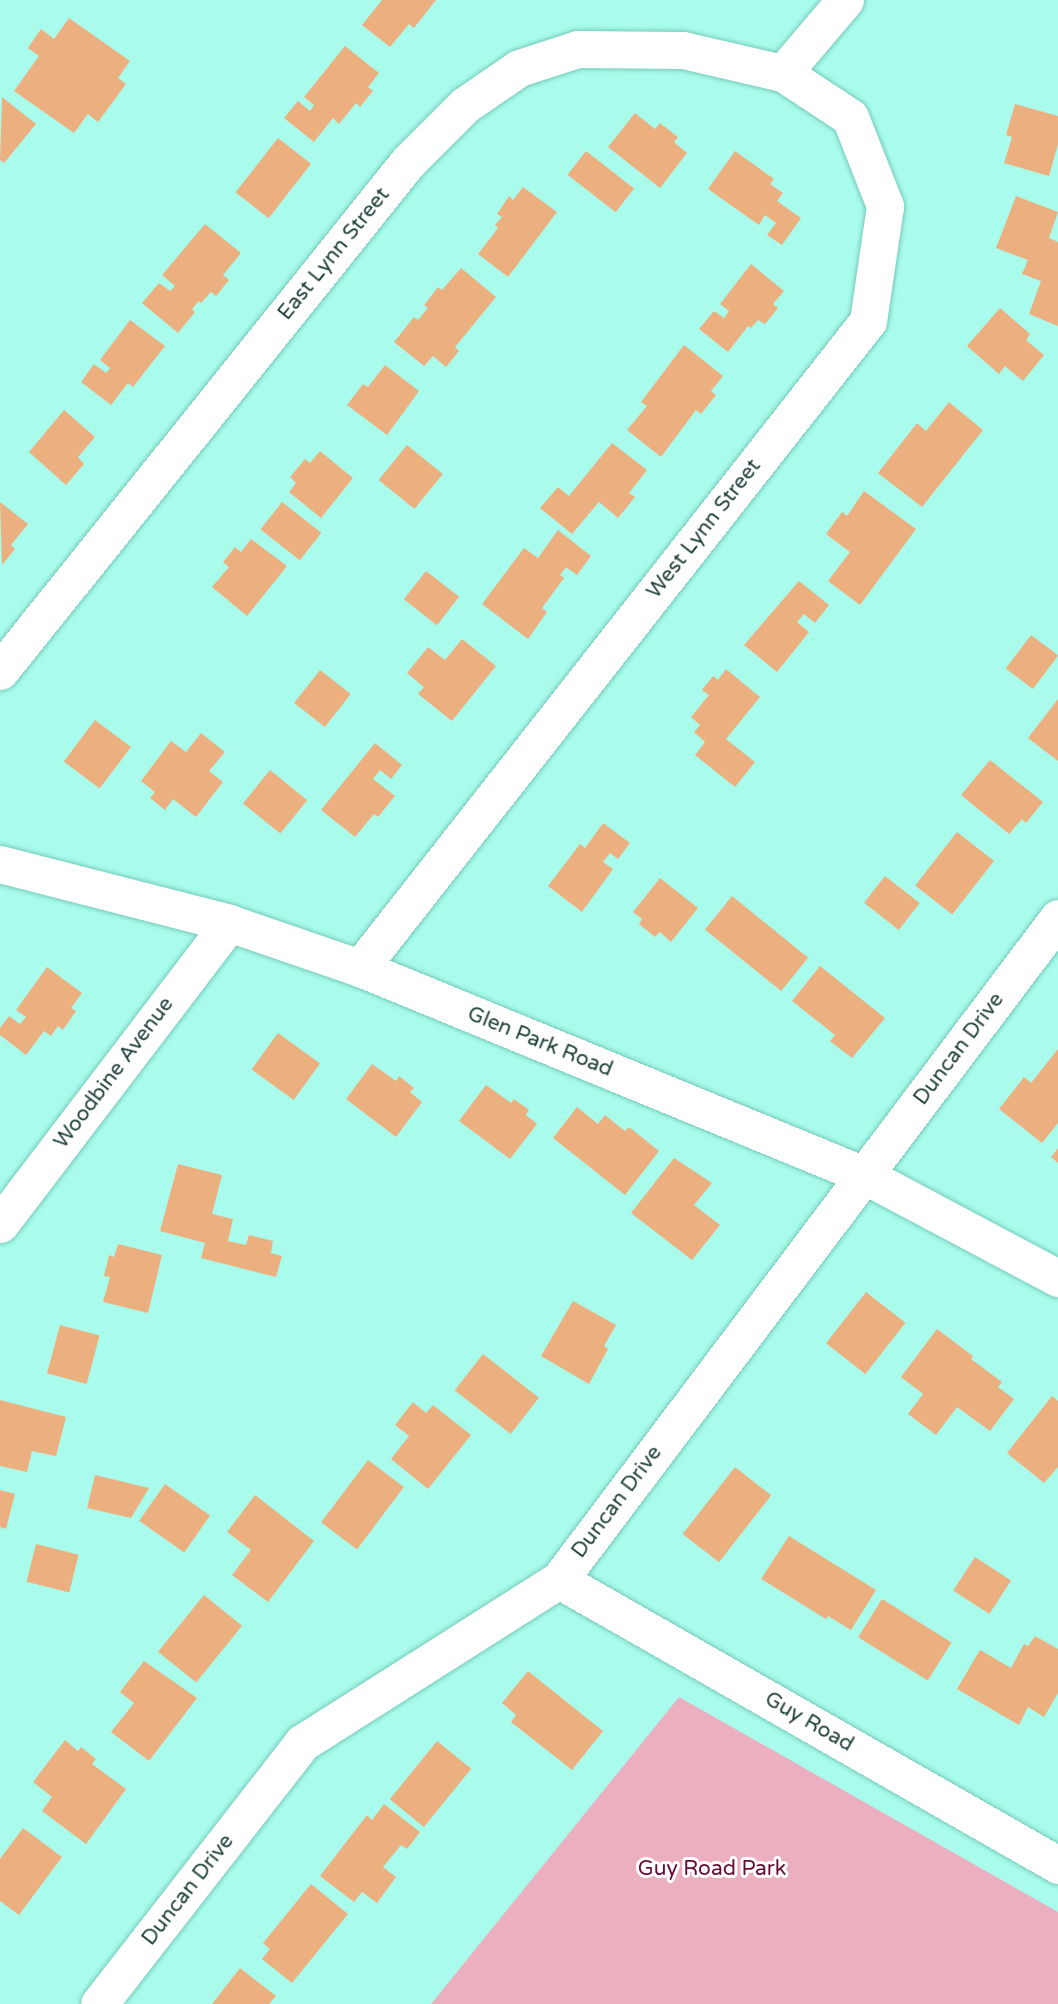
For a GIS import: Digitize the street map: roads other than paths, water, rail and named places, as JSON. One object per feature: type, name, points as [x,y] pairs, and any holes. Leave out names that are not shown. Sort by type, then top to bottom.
[{"type":"street","points":[[783,73],[845,0]]},
{"type":"street","name":"East Lynn Street","points":[[0,671],[408,162],[465,105],[519,68],[578,49],[684,50],[783,73]]},
{"type":"street","name":"West Lynn Street","points":[[360,968],[868,321],[885,206],[850,117],[783,73]]},
{"type":"street","name":"Glen Park Road","points":[[0,864],[229,923],[360,968],[864,1175],[1058,1278]]},
{"type":"street","name":"Duncan Drive","points":[[99,2004],[302,1744],[559,1580],[1058,918]]},
{"type":"street","name":"Woodbine Avenue","points":[[0,1224],[229,923]]},
{"type":"street","name":"Guy Road","points":[[559,1580],[1058,1865]]},
{"type":"park label","name":"Guy Road Park","points":[[712,1869]]}]
